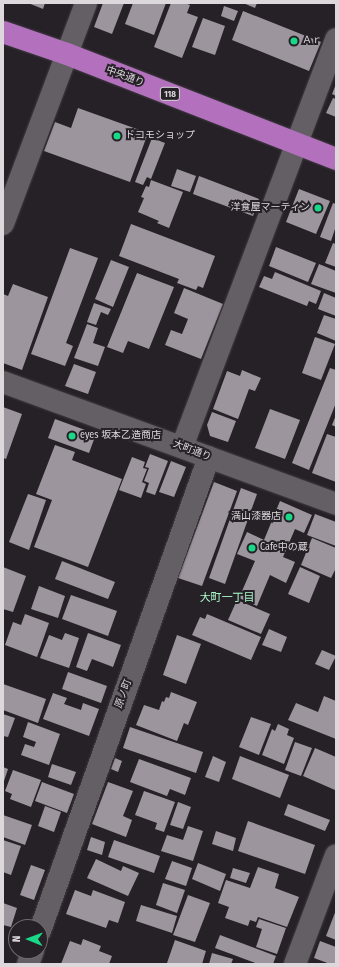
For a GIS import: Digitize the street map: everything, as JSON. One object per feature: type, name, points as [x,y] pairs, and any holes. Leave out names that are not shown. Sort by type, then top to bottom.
[{"type":"highway","name":"中央通り","points":[[3,32],[67,54],[336,159]]},
{"type":"street","points":[[3,224],[86,3]]},
{"type":"street","points":[[182,447],[336,39]]},
{"type":"street","name":"大町通り","points":[[3,382],[336,504]]},
{"type":"street","name":"原ノ町","points":[[44,919],[209,457]]},
{"type":"street","points":[[295,964],[336,855]]},
{"type":"building","points":[[28,3],[45,3],[43,9]]},
{"type":"building","points":[[103,3],[124,3],[112,34],[94,27]]},
{"type":"building","points":[[133,3],[166,3],[154,35],[125,24]]},
{"type":"building","points":[[171,3],[185,3],[190,5],[187,13],[198,17],[182,58],[154,47]]},
{"type":"building","points":[[243,3],[257,3],[255,8]]},
{"type":"building","points":[[224,6],[238,11],[234,21],[221,16]]},
{"type":"building","points":[[243,11],[321,42],[309,71],[232,40]]},
{"type":"building","points":[[203,18],[225,26],[215,55],[192,47]]},
{"type":"building","points":[[336,84],[336,96],[332,94]]},
{"type":"building","points":[[333,98],[336,99],[336,117],[326,113]]},
{"type":"building","points":[[78,108],[148,133],[130,182],[44,151],[55,122],[71,128]]},
{"type":"building","points":[[152,138],[165,143],[151,179],[147,177],[143,185],[135,182]]},
{"type":"building","points":[[177,169],[196,176],[190,192],[171,186]]},
{"type":"building","points":[[199,176],[259,199],[253,216],[193,194]]},
{"type":"building","points":[[151,180],[183,192],[169,228],[157,223],[159,221],[138,212],[144,198],[141,197],[146,186],[149,187]]},
{"type":"building","points":[[299,189],[330,201],[316,234],[286,222]]},
{"type":"building","points":[[333,203],[336,204],[336,226],[331,241],[320,237]]},
{"type":"building","points":[[131,224],[215,256],[203,288],[198,286],[196,290],[177,283],[179,279],[119,256]]},
{"type":"building","points":[[333,243],[336,244],[336,267],[325,263]]},
{"type":"building","points":[[276,247],[316,263],[308,282],[269,266]]},
{"type":"building","points":[[70,248],[98,258],[66,343],[73,346],[65,366],[31,354]]},
{"type":"building","points":[[111,260],[129,267],[113,307],[95,299]]},
{"type":"building","points":[[319,264],[336,271],[336,293],[311,284]]},
{"type":"building","points":[[275,272],[321,291],[316,304],[309,301],[307,306],[259,287],[264,276],[272,279]]},
{"type":"building","points":[[137,273],[174,287],[149,349],[128,341],[123,353],[107,347]]},
{"type":"building","points":[[13,284],[48,297],[22,370],[3,363],[3,294],[8,296]]},
{"type":"building","points":[[184,288],[223,304],[201,359],[165,345],[171,330],[182,334],[188,319],[174,313]]},
{"type":"building","points":[[324,293],[336,298],[336,316],[318,309]]},
{"type":"building","points":[[94,303],[111,309],[108,315],[101,312],[96,325],[87,322]]},
{"type":"building","points":[[324,315],[336,319],[336,341],[317,333]]},
{"type":"building","points":[[87,324],[98,328],[93,343],[105,347],[98,366],[74,358]]},
{"type":"building","points":[[315,337],[335,344],[321,380],[302,373]]},
{"type":"building","points":[[74,364],[96,372],[88,394],[65,386]]},
{"type":"building","points":[[330,368],[336,370],[336,403],[309,470],[292,463]]},
{"type":"building","points":[[242,370],[261,378],[255,391],[249,389],[238,419],[213,409],[227,371],[240,376]]},
{"type":"building","points":[[3,407],[22,414],[6,459],[3,458]]},
{"type":"building","points":[[270,409],[300,420],[285,459],[255,448]]},
{"type":"building","points":[[212,412],[236,421],[228,442],[210,436],[207,425]]},
{"type":"building","points":[[336,415],[336,427],[332,425]]},
{"type":"building","points":[[55,419],[96,434],[89,453],[48,438]]},
{"type":"building","points":[[327,434],[336,437],[336,482],[312,473]]},
{"type":"building","points":[[55,445],[75,452],[72,460],[122,479],[88,567],[34,547],[52,500],[36,494]]},
{"type":"building","points":[[150,454],[168,461],[155,495],[146,492],[149,483],[144,481],[149,468],[145,467]]},
{"type":"building","points":[[132,457],[145,462],[143,468],[147,469],[142,482],[146,484],[141,498],[119,490]]},
{"type":"building","points":[[171,461],[186,467],[174,497],[159,492]]},
{"type":"building","points":[[214,482],[237,491],[202,586],[178,578]]},
{"type":"building","points":[[241,488],[257,494],[225,584],[209,578]]},
{"type":"building","points":[[28,494],[46,500],[29,550],[9,542]]},
{"type":"building","points":[[280,501],[312,515],[304,533],[295,529],[283,557],[295,562],[286,583],[270,575],[257,606],[239,598],[255,561],[237,554],[247,532],[264,540]]},
{"type":"building","points":[[315,514],[336,522],[336,546],[307,535]]},
{"type":"building","points":[[312,538],[336,548],[336,568],[331,578],[301,565]]},
{"type":"building","points":[[62,561],[115,582],[108,599],[55,579]]},
{"type":"building","points":[[3,567],[26,576],[13,612],[3,609]]},
{"type":"building","points":[[300,567],[320,576],[309,603],[288,594]]},
{"type":"building","points":[[39,586],[65,596],[58,618],[31,609]]},
{"type":"building","points":[[71,595],[117,611],[108,636],[62,619]]},
{"type":"building","points":[[237,600],[270,614],[261,634],[228,620]]},
{"type":"building","points":[[25,614],[49,623],[37,657],[5,645],[13,622],[21,625]]},
{"type":"building","points":[[207,614],[261,637],[251,660],[192,635],[200,617],[205,619]]},
{"type":"building","points":[[269,629],[287,637],[281,652],[262,645]]},
{"type":"building","points":[[65,633],[79,638],[69,668],[40,658],[49,635],[62,640]]},
{"type":"building","points":[[88,633],[121,645],[113,667],[92,659],[87,671],[76,667]]},
{"type":"building","points":[[177,635],[201,644],[186,684],[163,675]]},
{"type":"building","points":[[322,650],[336,656],[329,670],[315,664]]},
{"type":"building","points":[[68,672],[107,686],[101,703],[62,689]]},
{"type":"building","points":[[3,684],[46,699],[38,723],[3,710]]},
{"type":"building","points":[[171,692],[197,702],[188,725],[184,723],[177,741],[136,725],[144,705],[159,710],[162,701],[164,702],[166,697],[169,698]]},
{"type":"building","points":[[53,693],[67,698],[64,704],[81,710],[83,703],[99,709],[89,736],[43,719]]},
{"type":"building","points":[[324,696],[336,701],[336,739],[288,720],[296,703],[318,712]]},
{"type":"building","points":[[3,714],[15,718],[8,737],[3,736]]},
{"type":"building","points":[[251,717],[271,724],[259,755],[239,747]]},
{"type":"building","points":[[28,722],[60,734],[49,765],[21,755],[25,744],[34,747],[36,742],[23,737]]},
{"type":"building","points":[[278,724],[289,729],[287,735],[294,738],[284,764],[262,755],[272,729],[275,731]]},
{"type":"building","points":[[130,727],[203,752],[196,773],[123,748]]},
{"type":"building","points":[[295,742],[312,748],[301,776],[285,770]]},
{"type":"building","points":[[315,748],[336,757],[335,790],[303,776]]},
{"type":"building","points":[[213,756],[226,762],[219,782],[205,777]]},
{"type":"building","points":[[240,756],[289,775],[280,798],[232,779]]},
{"type":"building","points":[[115,758],[122,761],[118,772],[111,769]]},
{"type":"building","points":[[139,759],[191,778],[185,795],[170,789],[167,796],[130,782]]},
{"type":"building","points":[[52,764],[76,772],[71,785],[48,777]]},
{"type":"building","points":[[3,767],[8,769],[3,784]]},
{"type":"building","points":[[13,770],[41,780],[31,807],[10,799],[12,794],[5,791]]},
{"type":"building","points":[[42,782],[74,794],[67,813],[35,801]]},
{"type":"building","points":[[108,782],[133,791],[123,816],[132,820],[126,837],[92,824]]},
{"type":"building","points":[[144,791],[175,802],[164,832],[155,829],[157,823],[135,815]]},
{"type":"building","points":[[178,802],[191,807],[183,829],[170,825]]},
{"type":"building","points":[[288,804],[330,820],[325,831],[284,815]]},
{"type":"building","points":[[45,806],[61,812],[54,832],[38,826]]},
{"type":"building","points":[[3,815],[32,825],[25,845],[3,837]]},
{"type":"building","points":[[248,821],[315,845],[305,874],[238,851]]},
{"type":"building","points":[[188,826],[203,831],[193,861],[161,851],[167,835],[183,840]]},
{"type":"building","points":[[216,831],[236,838],[233,851],[212,844]]},
{"type":"building","points":[[91,837],[105,842],[102,855],[87,850]]},
{"type":"building","points":[[3,840],[21,846],[11,875],[3,872]]},
{"type":"building","points":[[114,840],[160,856],[154,873],[108,857]]},
{"type":"building","points":[[96,859],[121,871],[123,866],[139,873],[128,896],[87,878]]},
{"type":"building","points":[[172,861],[192,868],[186,886],[165,879]]},
{"type":"building","points":[[198,863],[226,874],[220,891],[192,879]]},
{"type":"building","points":[[31,865],[45,870],[34,900],[20,895]]},
{"type":"building","points":[[258,867],[279,874],[275,888],[299,897],[287,927],[258,917],[256,922],[250,920],[248,926],[225,918],[229,907],[218,903],[226,880],[250,888]]},
{"type":"building","points":[[233,868],[250,873],[246,883],[230,878]]},
{"type":"building","points":[[163,883],[185,890],[177,913],[156,905]]},
{"type":"building","points":[[75,890],[91,896],[93,890],[125,902],[118,923],[109,920],[106,928],[66,914]]},
{"type":"building","points":[[188,895],[210,903],[195,942],[173,935]]},
{"type":"building","points":[[3,903],[17,908],[14,919],[8,919],[8,926],[3,925]]},
{"type":"building","points":[[141,905],[177,916],[172,933],[136,921]]},
{"type":"building","points":[[336,910],[336,940],[326,936]]},
{"type":"building","points":[[259,919],[286,928],[277,954],[256,947],[262,929],[256,927]]},
{"type":"building","points":[[220,935],[276,956],[273,964],[258,964],[215,948]]},
{"type":"building","points":[[83,939],[101,946],[99,951],[112,956],[109,964],[61,964],[70,941],[81,945]]},
{"type":"building","points":[[175,940],[206,951],[202,964],[167,963]]},
{"type":"building","points":[[320,941],[336,947],[336,964],[330,964],[314,958]]},
{"type":"building","points":[[212,953],[233,959],[231,964],[209,964]]},
{"type":"place","name":"Ａｒ","points":[[294,41]]},
{"type":"place","name":"ドコモショップ","points":[[117,136]]},
{"type":"place","name":"洋食屋マーティン","points":[[318,208]]},
{"type":"place","name":"eyes 坂本乙造商店","points":[[72,436]]},
{"type":"place","name":"満山漆器店","points":[[289,517]]},
{"type":"place","name":"Cafe中の蔵","points":[[252,548]]},
{"type":"district","name":"大町一丁目","points":[[227,598]]}]
